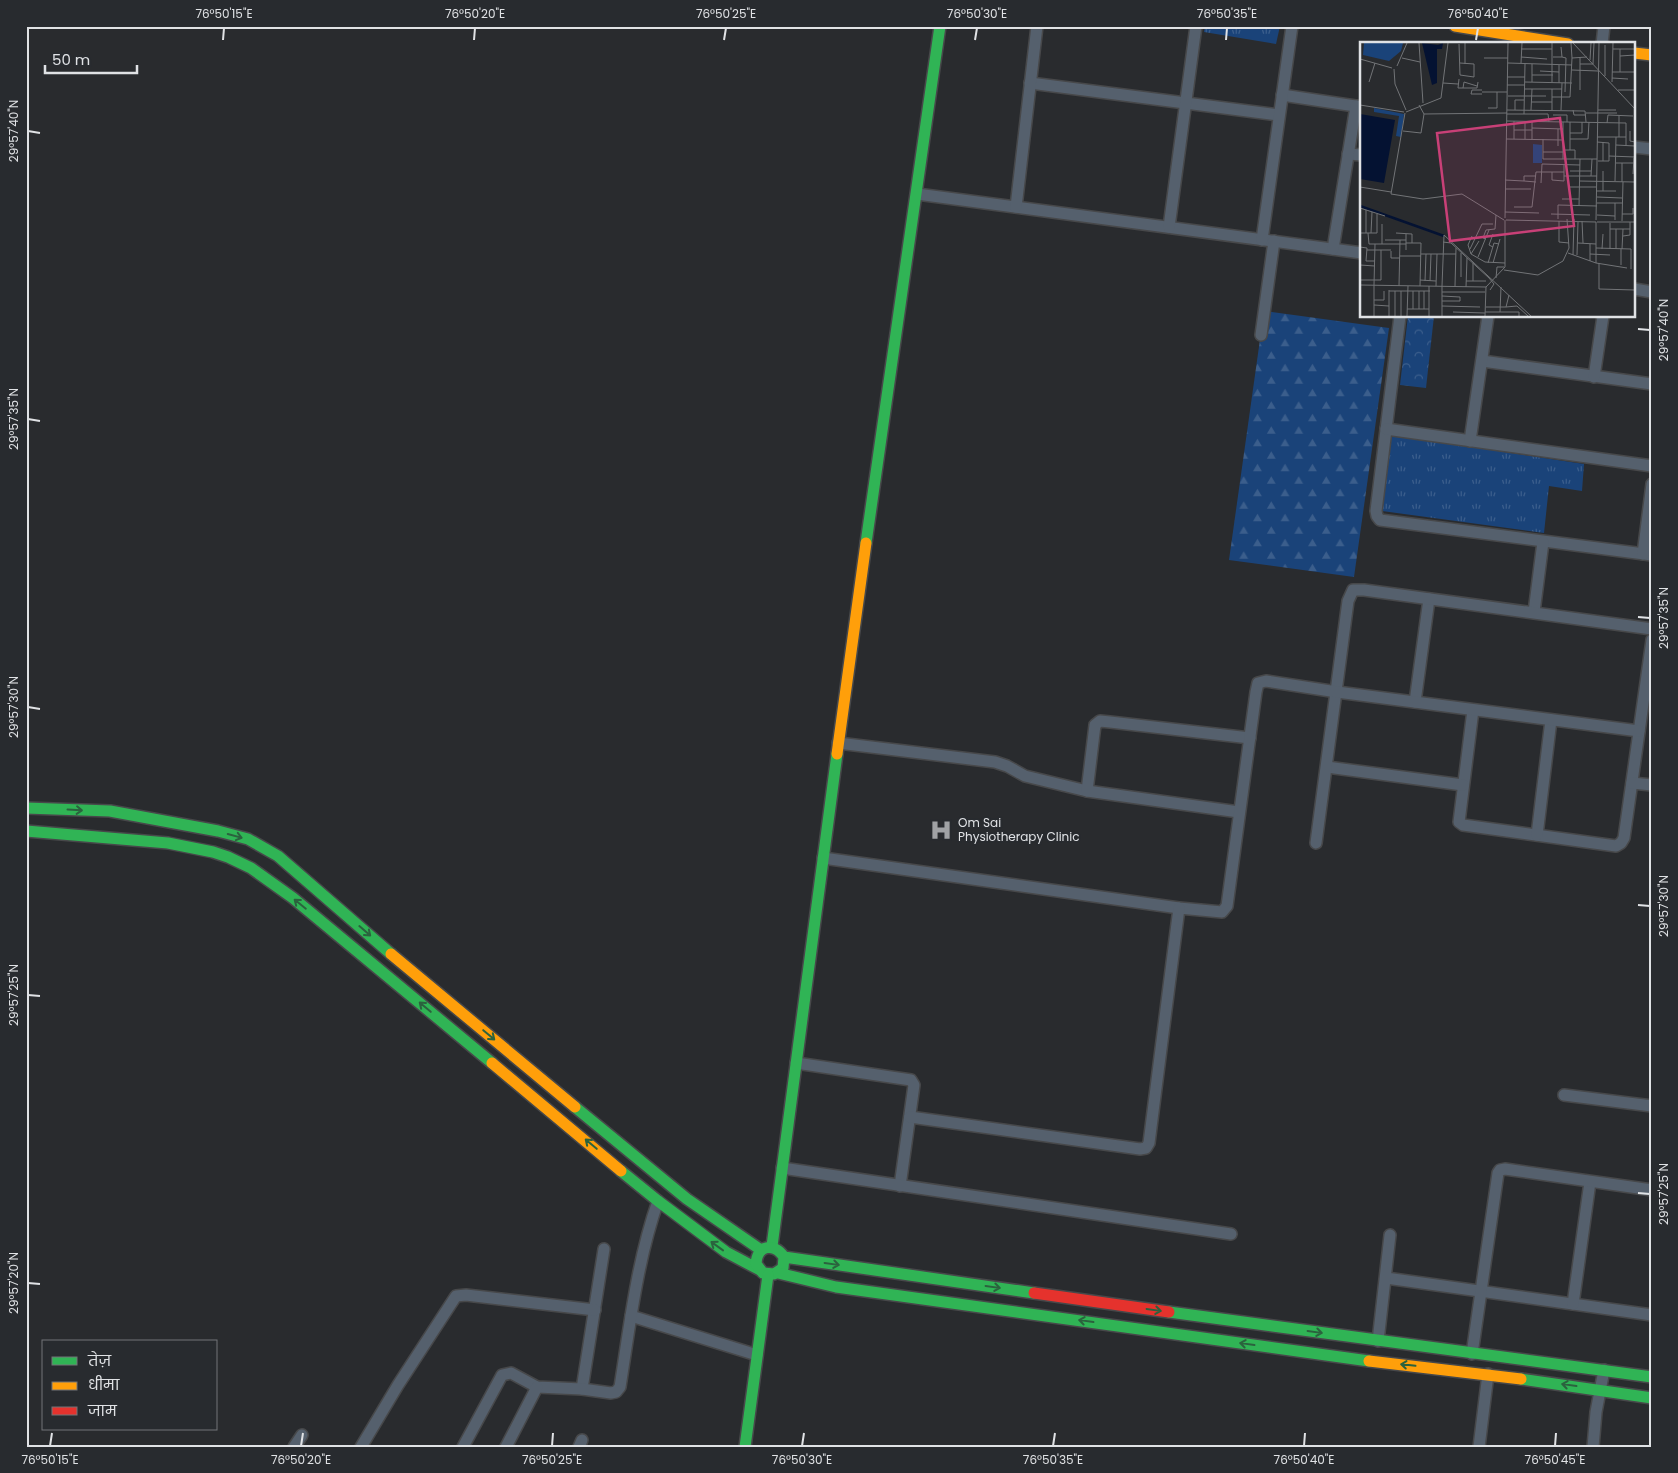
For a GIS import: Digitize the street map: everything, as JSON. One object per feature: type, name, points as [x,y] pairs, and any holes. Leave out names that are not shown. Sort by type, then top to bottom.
[{"type":"main road","points":[[769,1273],[756,1260],[766,1248],[782,1168],[870,510],[940,26]]},
{"type":"main road","points":[[1455,26],[1517,31],[1560,42]]},
{"type":"main road","points":[[1636,53],[1652,55]]},
{"type":"main road","points":[[26,808],[110,811],[218,831],[248,839],[278,856],[404,964],[687,1199],[714,1220],[766,1248],[777,1248],[784,1257],[1472,1354],[1652,1377]]},
{"type":"main road","points":[[26,831],[155,841],[196,847],[229,857],[253,870],[276,884],[313,914],[658,1200],[726,1252],[769,1273],[836,1287],[1379,1362],[1488,1374],[1652,1398]]},
{"type":"main road","points":[[769,1273],[782,1268],[784,1257]]},
{"type":"main road","points":[[745,1447],[769,1273]]},
{"type":"street","points":[[1016,207],[1037,26]]},
{"type":"street","points":[[1168,227],[1196,26]]},
{"type":"street","points":[[1262,240],[1292,26]]},
{"type":"street","points":[[1602,42],[1604,26]]},
{"type":"street","points":[[1030,83],[1279,115]]},
{"type":"street","points":[[1282,95],[1359,106],[1348,154],[1333,249]]},
{"type":"street","points":[[1636,147],[1652,149]]},
{"type":"street","points":[[1348,154],[1360,155]]},
{"type":"street","points":[[917,194],[1360,253]]},
{"type":"street","points":[[1261,335],[1274,241]]},
{"type":"street","points":[[1636,289],[1652,292]]},
{"type":"street","points":[[1400,318],[1376,511],[1380,520],[1647,555],[1652,484]]},
{"type":"street","points":[[1470,441],[1488,318]]},
{"type":"street","points":[[1594,377],[1603,318]]},
{"type":"street","points":[[1482,361],[1652,384]]},
{"type":"street","points":[[1386,429],[1652,466]]},
{"type":"street","points":[[1534,612],[1543,542]]},
{"type":"street","points":[[1316,844],[1348,601],[1353,590],[1534,612],[1652,629]]},
{"type":"street","points":[[1416,702],[1429,599]]},
{"type":"street","points":[[1473,710],[1462,785],[1459,822],[1463,825],[1616,846],[1624,838],[1652,640]]},
{"type":"street","points":[[823,858],[1179,908],[1222,912],[1227,906],[1258,683],[1266,681],[1639,731]]},
{"type":"street","points":[[1536,835],[1551,720]]},
{"type":"street","points":[[1087,791],[1095,725],[1100,721],[1250,738]]},
{"type":"street","points":[[838,743],[995,762],[1008,766],[1025,776],[1087,791],[1239,812]]},
{"type":"street","points":[[1327,767],[1462,785]]},
{"type":"street","points":[[1632,782],[1652,785]]},
{"type":"street","points":[[910,1116],[1140,1149],[1146,1148],[1149,1143],[1179,908]]},
{"type":"street","points":[[796,1063],[911,1080],[914,1085],[900,1186]]},
{"type":"street","points":[[1564,1095],[1652,1106]]},
{"type":"street","points":[[782,1168],[1231,1234]]},
{"type":"street","points":[[1472,1354],[1498,1173],[1500,1170],[1505,1169],[1652,1190]]},
{"type":"street","points":[[1573,1304],[1590,1182]]},
{"type":"street","points":[[463,1447],[502,1375],[510,1373],[537,1386],[612,1393],[616,1392],[620,1387],[640,1264],[648,1230],[658,1200]]},
{"type":"street","points":[[1378,1341],[1390,1235]]},
{"type":"street","points":[[582,1389],[604,1249]]},
{"type":"street","points":[[1386,1278],[1652,1315]]},
{"type":"street","points":[[362,1447],[398,1385],[456,1296],[466,1295],[595,1310]]},
{"type":"street","points":[[631,1316],[758,1355]]},
{"type":"street","points":[[1593,1447],[1596,1412],[1604,1370]]},
{"type":"street","points":[[1479,1447],[1488,1374]]},
{"type":"street","points":[[506,1447],[537,1386]]},
{"type":"street","points":[[294,1447],[302,1435]]},
{"type":"green space","points":[[1205,26],[1280,26],[1276,44],[1204,32]]},
{"type":"green space","points":[[1264,311],[1389,328],[1354,577],[1229,560]]},
{"type":"green space","points":[[1408,318],[1434,318],[1426,388],[1400,385]]},
{"type":"green space","points":[[1390,435],[1584,464],[1582,491],[1549,486],[1544,533],[1382,511]]},
{"type":"traffic: fast","points":[[866,543],[940,26]]},
{"type":"traffic: fast","points":[[772,1246],[837,754]]},
{"type":"traffic: fast","points":[[26,808],[110,811],[218,831],[248,839],[278,856],[391,954]]},
{"type":"traffic: fast","points":[[26,831],[168,843],[213,852],[251,868],[293,898],[492,1063]]},
{"type":"traffic: fast","points":[[575,1107],[687,1199],[761,1250]]},
{"type":"traffic: fast","points":[[621,1171],[726,1252],[760,1270]]},
{"type":"traffic: fast","points":[[784,1257],[783,1268],[774,1274],[763,1273],[756,1264],[759,1253],[763,1249],[771,1248],[776,1249],[784,1257],[1034,1293]]},
{"type":"traffic: fast","points":[[778,1273],[836,1287],[1369,1361]]},
{"type":"traffic: fast","points":[[745,1447],[768,1275]]},
{"type":"traffic: fast","points":[[1169,1312],[1652,1377]]},
{"type":"traffic: fast","points":[[1521,1379],[1652,1398]]},
{"type":"traffic: slow","points":[[1455,26],[1555,42]]},
{"type":"traffic: slow","points":[[1636,53],[1652,55]]},
{"type":"traffic: slow","points":[[837,754],[866,543]]},
{"type":"traffic: slow","points":[[391,954],[575,1107]]},
{"type":"traffic: slow","points":[[492,1063],[621,1171]]},
{"type":"traffic: slow","points":[[1369,1361],[1521,1379]]},
{"type":"traffic: jam","points":[[1034,1293],[1169,1312]]},
{"type":"place","name":"Om Sai Physiotherapy Clinic","points":[[941,830]]}]
